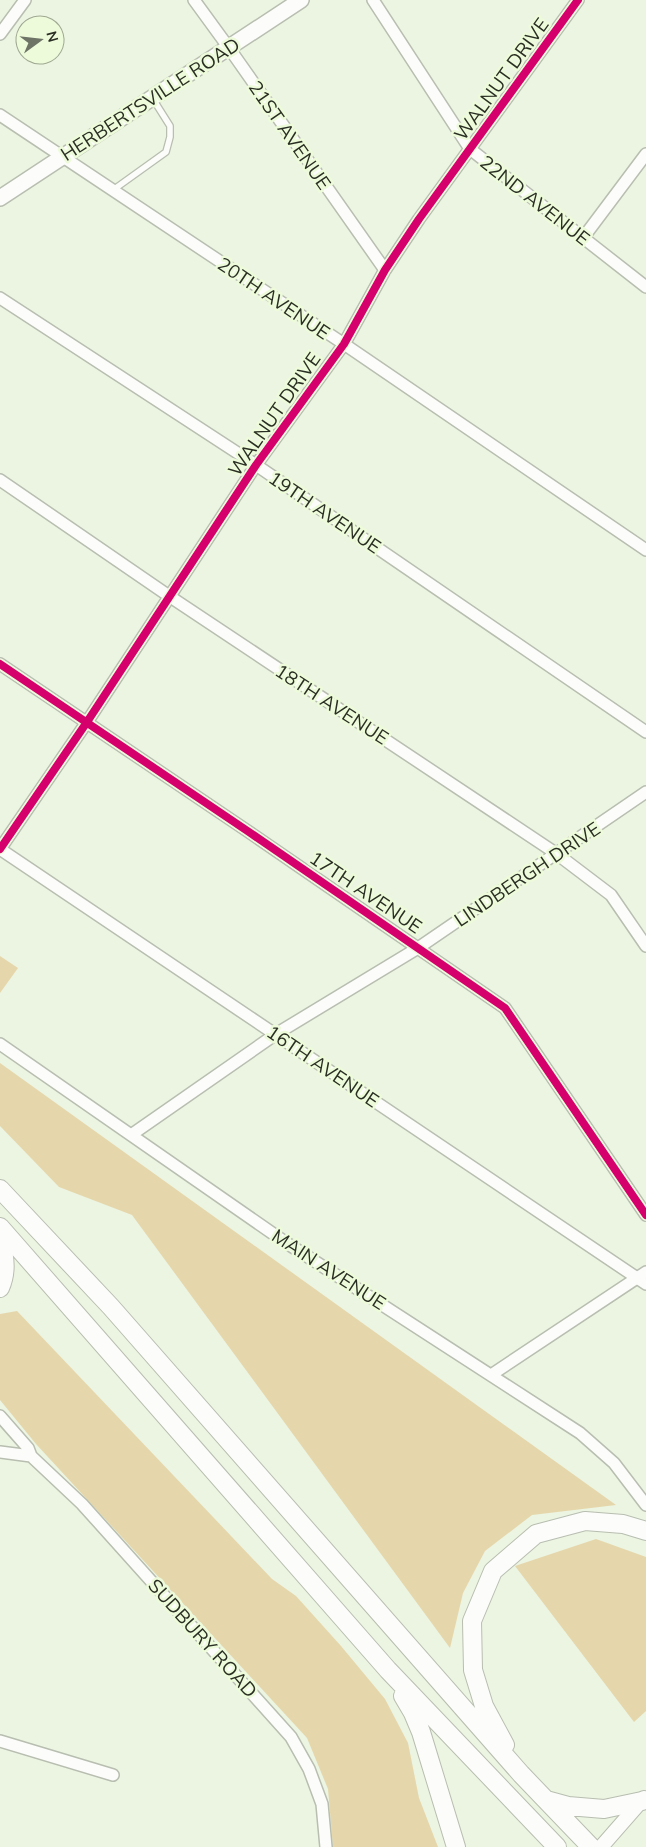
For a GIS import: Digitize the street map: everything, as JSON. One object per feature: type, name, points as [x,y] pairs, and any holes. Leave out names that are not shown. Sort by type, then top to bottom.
[{"type":"highway","points":[[0,1189],[111,1307],[521,1774],[591,1847]]},
{"type":"highway","points":[[0,1227],[388,1670],[557,1847]]},
{"type":"highway","points":[[0,1242],[4,1252],[6,1268],[0,1288]]},
{"type":"highway","points":[[521,1774],[484,1706],[473,1670],[472,1621],[493,1571],[536,1534],[585,1520],[623,1524],[646,1531]]},
{"type":"highway","points":[[388,1670],[414,1713],[456,1847]]},
{"type":"highway","points":[[545,1800],[568,1806],[604,1809],[644,1798]]},
{"type":"main road","name":"HERBERTSVILLE ROAD","points":[[0,198],[301,0]]},
{"type":"street","points":[[0,34],[25,0]]},
{"type":"street","name":"22ND AVENUE","points":[[373,0],[470,148],[646,287]]},
{"type":"street","name":"WALNUT DRIVE","points":[[0,849],[88,722],[168,596],[256,465],[344,344],[385,270],[419,219],[578,0]]},
{"type":"street","name":"21ST AVENUE","points":[[199,3],[385,270]]},
{"type":"street","name":"20TH AVENUE","points":[[0,116],[344,344],[646,550]]},
{"type":"street","points":[[583,238],[646,154]]},
{"type":"street","name":"19TH AVENUE","points":[[0,298],[256,465],[646,732]]},
{"type":"street","name":"18TH AVENUE","points":[[0,480],[168,596],[557,854],[611,895],[646,946]]},
{"type":"street","name":"17TH AVENUE","points":[[0,664],[88,722],[505,1008],[646,1216]]},
{"type":"street","name":"LINDBERGH DRIVE","points":[[131,1135],[276,1034],[418,948],[646,792]]},
{"type":"street","name":"16TH AVENUE","points":[[0,849],[643,1278]]},
{"type":"street","name":"MAIN AVENUE","points":[[0,1044],[285,1242],[580,1433],[614,1463],[646,1505]]},
{"type":"street","points":[[491,1376],[643,1278]]},
{"type":"street","points":[[0,1416],[28,1448],[31,1456],[0,1452]]},
{"type":"street","name":"SUDBURY ROAD","points":[[31,1456],[82,1504],[291,1737],[309,1769],[322,1804],[326,1847]]},
{"type":"street","points":[[0,1740],[113,1775]]},
{"type":"street","points":[[601,1847],[644,1798]]},
{"type":"lane","points":[[113,190],[166,152],[170,137],[170,126],[152,97]]},
{"type":"shaded area","points":[[0,956],[18,968],[0,993]]},
{"type":"shaded area","points":[[0,1063],[616,1505],[532,1515],[485,1551],[463,1593],[450,1648],[132,1215],[59,1187],[0,1126]]},
{"type":"shaded area","points":[[17,1311],[272,1579],[296,1596],[385,1699],[408,1743],[419,1798],[438,1847],[333,1847],[328,1789],[307,1738],[36,1444],[0,1400],[0,1314]]},
{"type":"shaded area","points":[[596,1539],[646,1557],[646,1711],[634,1722],[515,1566]]},
{"type":"cycle path","points":[[0,849],[87,722],[256,465],[344,344],[385,270],[419,219],[578,0]]},
{"type":"cycle path","points":[[0,664],[505,1008],[646,1215]]}]
